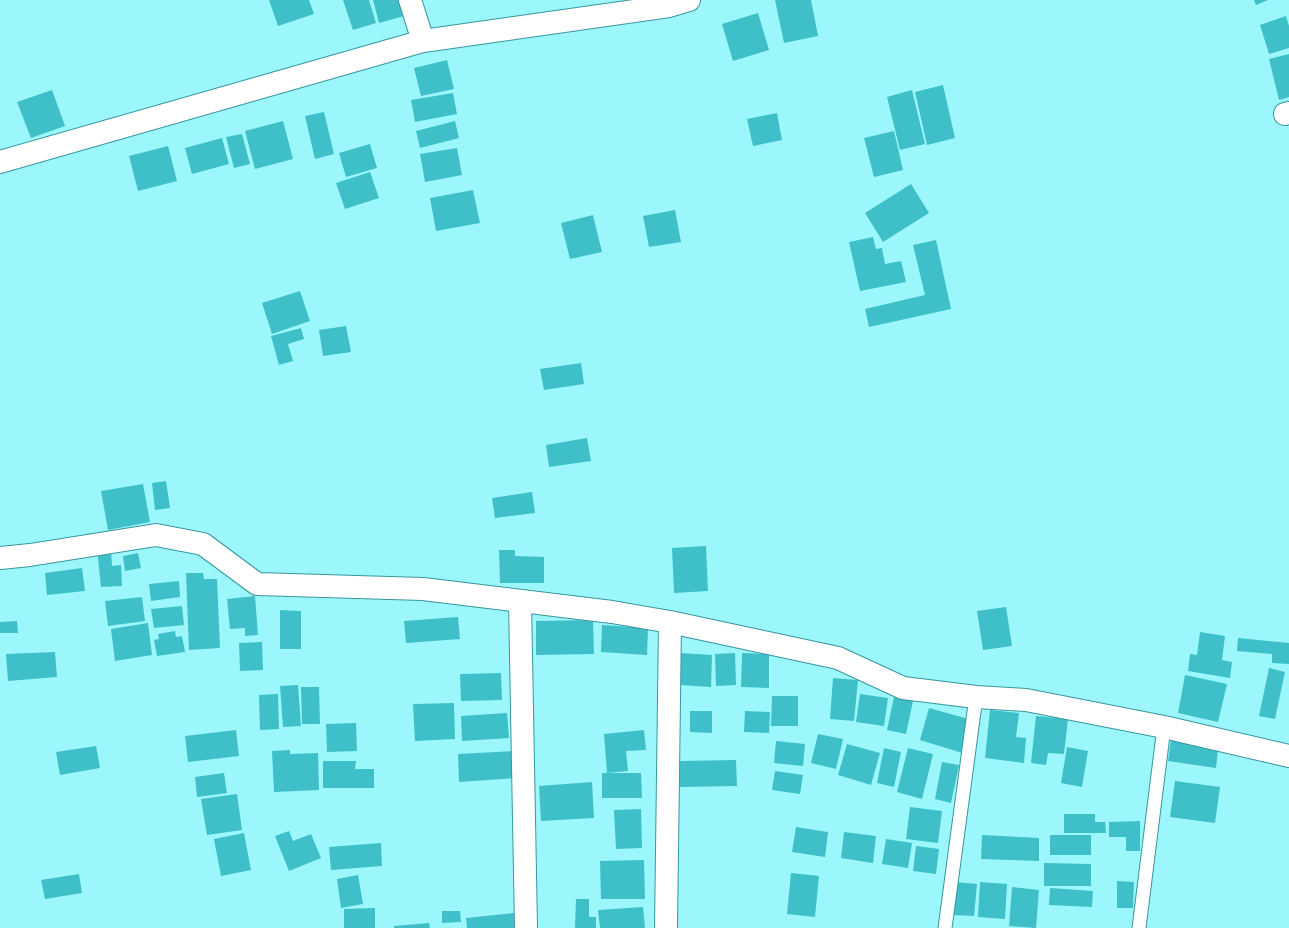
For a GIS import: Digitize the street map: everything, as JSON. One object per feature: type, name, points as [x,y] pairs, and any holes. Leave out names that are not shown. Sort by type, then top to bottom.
[{"type":"street","points":[[410,0],[423,41]]},
{"type":"street","points":[[0,162],[423,41],[669,6],[688,0]]},
{"type":"street","points":[[0,558],[30,555],[156,535],[203,544],[257,584],[423,589],[612,612],[670,622],[838,658],[903,688],[976,697],[1026,700],[1164,727],[1289,756]]},
{"type":"street","points":[[520,601],[526,928]]},
{"type":"street","points":[[666,928],[670,622]]},
{"type":"lane","points":[[945,928],[976,697]]},
{"type":"lane","points":[[1139,928],[1164,727]]},
{"type":"building","points":[[269,0],[309,0],[314,14],[278,26]]},
{"type":"building","points":[[343,0],[369,0],[376,23],[353,30]]},
{"type":"building","points":[[373,0],[400,0],[404,16],[379,23]]},
{"type":"building","points":[[775,0],[811,0],[818,36],[784,43]]},
{"type":"building","points":[[1254,0],[1268,0],[1256,5]]},
{"type":"building","points":[[758,13],[769,50],[733,61],[722,24]]},
{"type":"building","points":[[1286,16],[1289,26],[1289,48],[1269,54],[1260,25]]},
{"type":"building","points":[[1289,54],[1289,97],[1279,100],[1269,59]]},
{"type":"building","points":[[447,60],[454,89],[421,96],[414,68]]},
{"type":"building","points":[[943,85],[955,138],[927,145],[915,92]]},
{"type":"building","points":[[52,90],[65,126],[31,138],[17,102]]},
{"type":"building","points":[[912,90],[925,144],[900,150],[887,97]]},
{"type":"building","points":[[453,93],[457,114],[415,122],[411,100]]},
{"type":"building","points":[[324,112],[334,154],[315,159],[305,116]]},
{"type":"building","points":[[777,113],[782,140],[753,146],[747,119]]},
{"type":"building","points":[[283,121],[293,159],[255,169],[245,131]]},
{"type":"building","points":[[455,121],[459,138],[420,148],[416,131]]},
{"type":"building","points":[[894,131],[903,170],[874,177],[864,138]]},
{"type":"building","points":[[242,134],[250,164],[234,168],[226,137]]},
{"type":"building","points":[[222,138],[229,164],[192,174],[185,148]]},
{"type":"building","points":[[370,144],[377,168],[346,177],[339,153]]},
{"type":"building","points":[[168,146],[177,181],[138,191],[129,156]]},
{"type":"building","points":[[457,148],[462,175],[425,182],[420,154]]},
{"type":"building","points":[[370,172],[379,198],[345,209],[336,183]]},
{"type":"building","points":[[911,184],[929,213],[883,242],[865,213]]},
{"type":"building","points":[[473,190],[480,223],[436,231],[430,198]]},
{"type":"building","points":[[675,210],[681,242],[649,247],[643,216]]},
{"type":"building","points":[[593,215],[602,252],[570,259],[561,223]]},
{"type":"building","points":[[873,237],[876,249],[882,248],[885,264],[901,261],[906,282],[860,291],[849,242]]},
{"type":"building","points":[[936,240],[951,309],[869,327],[865,309],[925,295],[913,245]]},
{"type":"building","points":[[300,291],[310,321],[272,334],[262,303]]},
{"type":"building","points":[[346,326],[351,352],[323,356],[319,330]]},
{"type":"building","points":[[301,328],[304,339],[288,344],[293,361],[279,365],[271,336]]},
{"type":"building","points":[[581,363],[584,384],[544,390],[540,369]]},
{"type":"building","points":[[587,438],[591,461],[549,467],[546,445]]},
{"type":"building","points":[[166,481],[170,508],[155,510],[152,483]]},
{"type":"building","points":[[143,484],[150,522],[108,530],[101,491]]},
{"type":"building","points":[[532,492],[535,513],[495,518],[492,498]]},
{"type":"building","points":[[706,546],[708,591],[674,593],[672,548]]},
{"type":"building","points":[[111,548],[112,566],[121,565],[122,586],[101,587],[97,549]]},
{"type":"building","points":[[499,550],[515,550],[515,556],[544,557],[544,583],[500,583]]},
{"type":"building","points":[[138,553],[141,568],[125,571],[123,556]]},
{"type":"building","points":[[82,568],[85,591],[47,595],[45,573]]},
{"type":"building","points":[[186,573],[203,573],[204,579],[217,579],[220,648],[189,650]]},
{"type":"building","points":[[179,581],[180,597],[151,601],[149,584]]},
{"type":"building","points":[[255,596],[258,635],[245,636],[245,628],[230,629],[227,599]]},
{"type":"building","points":[[142,597],[145,621],[108,626],[105,601]]},
{"type":"building","points":[[182,606],[184,625],[154,628],[151,609]]},
{"type":"building","points":[[1006,607],[1012,646],[983,650],[977,611]]},
{"type":"building","points":[[280,610],[301,611],[301,649],[280,649]]},
{"type":"building","points":[[458,617],[460,639],[406,643],[404,621]]},
{"type":"building","points":[[593,620],[594,654],[536,655],[536,621]]},
{"type":"building","points":[[17,621],[18,633],[0,633],[0,622]]},
{"type":"building","points":[[148,623],[152,655],[115,661],[111,629]]},
{"type":"building","points":[[602,625],[648,628],[647,655],[601,652]]},
{"type":"building","points":[[175,631],[176,637],[182,636],[185,652],[157,656],[154,640],[159,639],[158,634]]},
{"type":"building","points":[[1200,632],[1225,636],[1222,660],[1232,662],[1230,678],[1188,671],[1190,654],[1197,655]]},
{"type":"building","points":[[1238,638],[1289,643],[1289,664],[1272,663],[1272,654],[1237,651]]},
{"type":"building","points":[[262,642],[263,670],[240,671],[239,643]]},
{"type":"building","points":[[55,652],[57,677],[8,681],[6,654]]},
{"type":"building","points":[[681,653],[712,655],[711,687],[680,685]]},
{"type":"building","points":[[735,653],[736,685],[716,686],[715,654]]},
{"type":"building","points":[[742,653],[769,654],[769,688],[741,687]]},
{"type":"building","points":[[1269,668],[1285,672],[1275,719],[1259,716]]},
{"type":"building","points":[[501,673],[502,700],[461,701],[460,674]]},
{"type":"building","points":[[1185,675],[1227,684],[1218,722],[1178,713]]},
{"type":"building","points":[[833,678],[858,680],[854,721],[830,719]]},
{"type":"building","points":[[298,685],[301,726],[283,727],[280,686]]},
{"type":"building","points":[[301,687],[319,687],[320,724],[302,724]]},
{"type":"building","points":[[278,694],[279,729],[260,730],[259,695]]},
{"type":"building","points":[[860,694],[888,698],[884,726],[856,722]]},
{"type":"building","points":[[772,696],[798,696],[798,726],[771,726]]},
{"type":"building","points":[[894,697],[913,701],[906,734],[887,730]]},
{"type":"building","points":[[454,703],[455,739],[415,741],[413,704]]},
{"type":"building","points":[[929,708],[972,720],[962,753],[920,740]]},
{"type":"building","points":[[990,710],[1019,713],[1016,737],[1026,738],[1024,763],[985,758]]},
{"type":"building","points":[[690,711],[712,711],[712,733],[690,732]]},
{"type":"building","points":[[745,711],[770,712],[769,733],[744,732]]},
{"type":"building","points":[[507,713],[509,738],[462,741],[461,716]]},
{"type":"building","points":[[1036,716],[1068,719],[1064,754],[1048,753],[1046,765],[1031,763]]},
{"type":"building","points":[[356,723],[357,751],[327,752],[326,724]]},
{"type":"building","points":[[236,730],[239,756],[188,762],[185,736]]},
{"type":"building","points":[[644,730],[646,750],[626,751],[628,771],[607,773],[604,734]]},
{"type":"building","points":[[818,734],[843,739],[836,769],[811,763]]},
{"type":"building","points":[[1171,740],[1197,744],[1219,741],[1216,768],[1168,761]]},
{"type":"building","points":[[776,741],[805,744],[803,766],[774,763]]},
{"type":"building","points":[[847,744],[880,753],[871,785],[838,775]]},
{"type":"building","points":[[96,746],[100,768],[60,775],[56,752]]},
{"type":"building","points":[[1067,747],[1088,751],[1082,787],[1061,783]]},
{"type":"building","points":[[884,748],[901,752],[894,787],[877,783]]},
{"type":"building","points":[[908,748],[933,754],[922,799],[897,792]]},
{"type":"building","points":[[290,750],[290,754],[318,753],[319,790],[274,792],[272,751]]},
{"type":"building","points":[[515,751],[517,778],[459,782],[458,754]]},
{"type":"building","points":[[736,760],[737,786],[680,787],[680,761]]},
{"type":"building","points":[[323,761],[356,761],[355,769],[374,769],[374,788],[323,788]]},
{"type":"building","points":[[942,762],[959,765],[951,803],[935,799]]},
{"type":"building","points":[[775,771],[803,775],[800,794],[772,790]]},
{"type":"building","points":[[224,773],[227,793],[197,797],[195,777]]},
{"type":"building","points":[[602,773],[641,773],[642,798],[602,798]]},
{"type":"building","points":[[1175,781],[1220,787],[1215,823],[1170,817]]},
{"type":"building","points":[[592,782],[594,818],[541,821],[539,786]]},
{"type":"building","points":[[237,794],[242,830],[207,835],[201,799]]},
{"type":"building","points":[[910,807],[942,811],[938,843],[906,839]]},
{"type":"building","points":[[641,809],[642,848],[616,849],[614,810]]},
{"type":"building","points":[[1064,814],[1095,814],[1095,822],[1105,822],[1106,833],[1064,833]]},
{"type":"building","points":[[1140,821],[1140,851],[1126,851],[1126,837],[1109,837],[1109,822]]},
{"type":"building","points":[[796,827],[828,832],[825,857],[792,852]]},
{"type":"building","points":[[289,831],[293,841],[311,834],[321,858],[289,871],[275,836]]},
{"type":"building","points":[[844,832],[876,836],[873,863],[841,858]]},
{"type":"building","points":[[244,833],[251,870],[221,876],[214,839]]},
{"type":"building","points":[[982,835],[1039,838],[1039,861],[981,859]]},
{"type":"building","points":[[1050,835],[1091,835],[1091,855],[1050,855]]},
{"type":"building","points":[[886,839],[912,843],[908,868],[882,864]]},
{"type":"building","points":[[381,843],[382,866],[331,870],[329,847]]},
{"type":"building","points":[[916,846],[939,849],[936,874],[913,871]]},
{"type":"building","points":[[644,860],[645,899],[601,899],[600,861]]},
{"type":"building","points":[[1044,863],[1091,864],[1091,886],[1044,886]]},
{"type":"building","points":[[791,873],[819,876],[815,917],[787,914]]},
{"type":"building","points":[[79,874],[82,893],[45,899],[41,880]]},
{"type":"building","points":[[358,875],[363,904],[341,908],[337,879]]},
{"type":"building","points":[[1117,881],[1134,882],[1133,908],[1117,908]]},
{"type":"building","points":[[955,882],[977,884],[974,916],[952,915]]},
{"type":"building","points":[[980,882],[1007,884],[1005,919],[978,917]]},
{"type":"building","points":[[1012,887],[1039,890],[1036,928],[1009,926]]},
{"type":"building","points":[[1050,888],[1093,891],[1092,907],[1049,905]]},
{"type":"building","points":[[576,899],[589,899],[589,917],[596,917],[596,928],[575,928]]},
{"type":"building","points":[[643,907],[645,928],[600,928],[598,910]]},
{"type":"building","points":[[375,908],[375,928],[344,928],[344,909]]},
{"type":"building","points":[[442,911],[460,911],[461,922],[442,923]]},
{"type":"building","points":[[514,913],[516,928],[467,928],[466,918]]},
{"type":"building","points":[[429,923],[430,928],[394,928],[394,926]]}]
